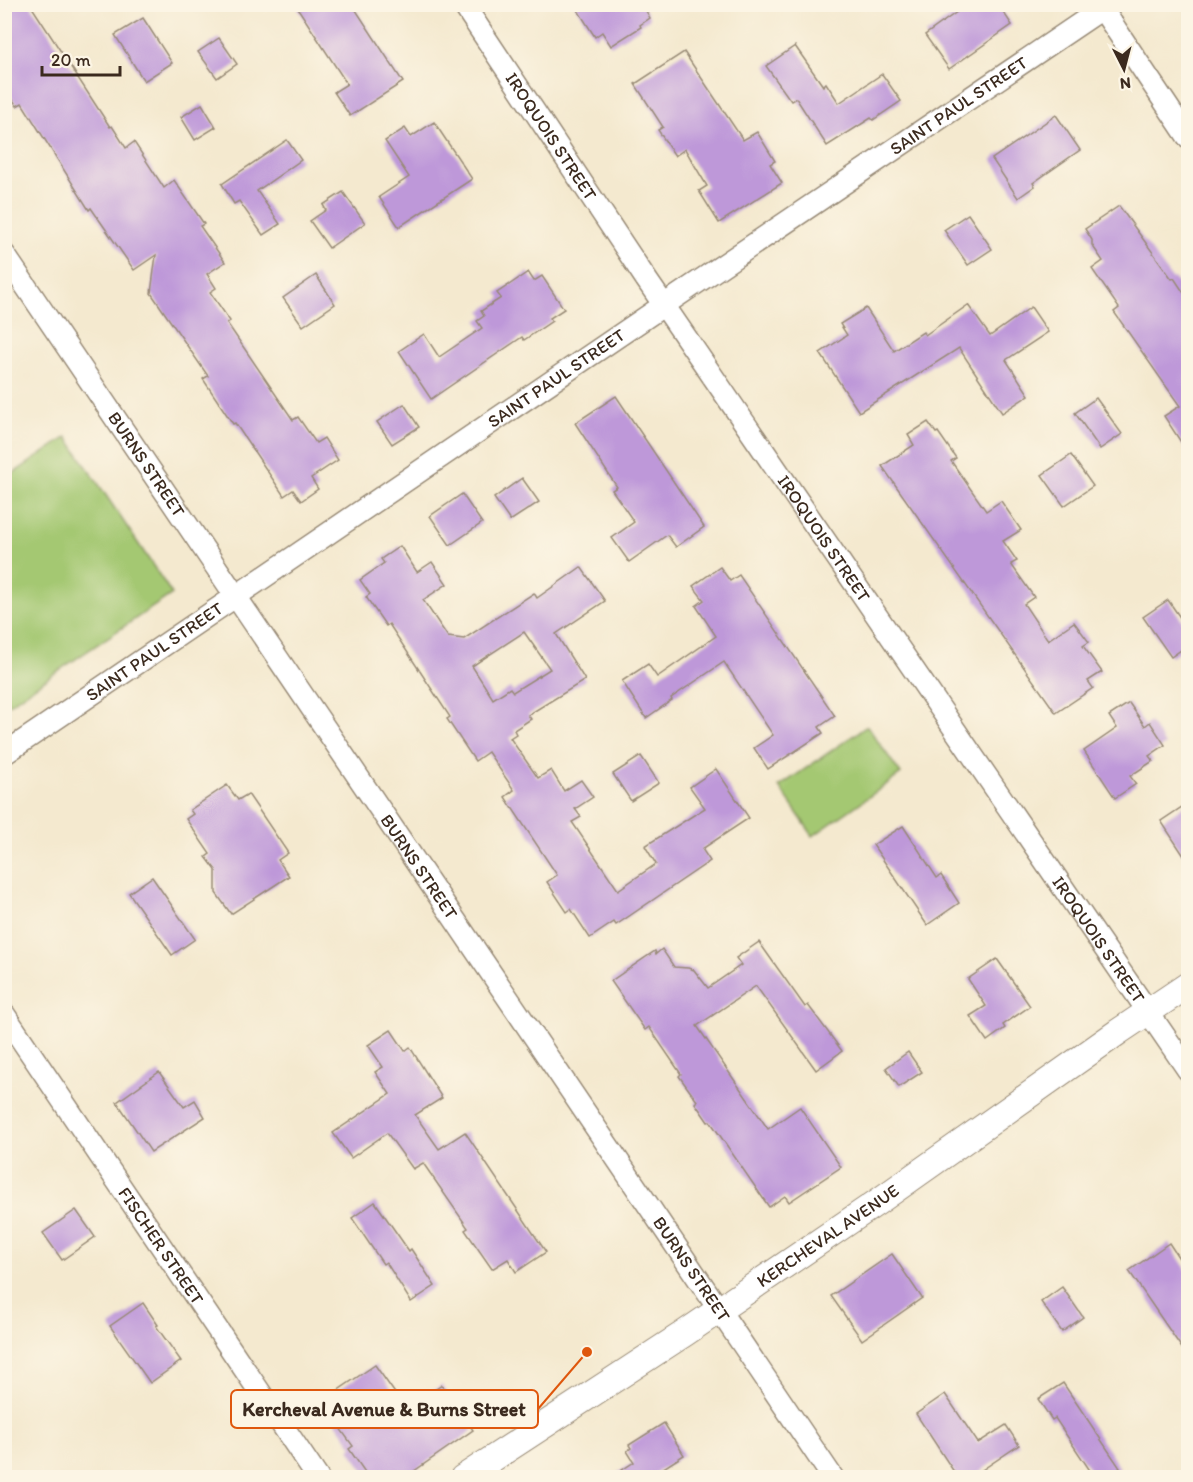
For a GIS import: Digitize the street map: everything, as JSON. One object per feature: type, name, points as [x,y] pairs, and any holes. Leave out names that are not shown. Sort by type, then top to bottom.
[{"type":"street","name":"IROQUOIS STREET","points":[[463,4],[664,304],[1188,1070]]},
{"type":"street","name":"SAINT PAUL STREET","points":[[4,754],[1103,6]]},
{"type":"street","points":[[1103,6],[1188,137]]},
{"type":"street","name":"BURNS STREET","points":[[4,254],[833,1478]]},
{"type":"street","name":"KERCHEVAL AVENUE","points":[[463,1478],[607,1386],[879,1201],[1028,1094],[1188,985]]},
{"type":"street","name":"FISCHER STREET","points":[[4,1014],[318,1478]]},
{"type":"green space","points":[[67,437],[172,594],[6,706],[4,703],[5,479]]},
{"type":"green space","points":[[867,726],[901,774],[813,836],[779,787]]},
{"type":"building","points":[[4,4],[30,4],[126,148],[134,142],[164,188],[174,180],[204,224],[200,226],[225,262],[207,274],[216,288],[210,292],[230,321],[227,323],[293,420],[298,417],[316,443],[324,438],[338,460],[311,478],[318,489],[301,501],[293,490],[284,496],[203,379],[208,376],[151,293],[156,255],[134,270],[91,208],[89,210],[22,103],[17,106],[4,87]]},
{"type":"building","points":[[295,4],[352,4],[403,82],[350,116],[334,92],[347,84]]},
{"type":"building","points":[[574,4],[642,4],[650,18],[640,25],[641,27],[611,46],[602,32],[595,37]]},
{"type":"building","points":[[968,4],[998,4],[1012,25],[949,69],[925,35]]},
{"type":"building","points":[[143,18],[172,63],[144,81],[115,35]]},
{"type":"building","points":[[219,38],[237,64],[217,78],[198,52]]},
{"type":"building","points":[[795,46],[823,86],[826,83],[839,103],[882,74],[901,101],[827,146],[796,98],[791,101],[766,66]]},
{"type":"building","points":[[684,52],[743,140],[757,132],[775,161],[770,164],[782,183],[719,223],[699,191],[707,186],[685,149],[675,156],[658,130],[663,127],[635,84]]},
{"type":"building","points":[[202,104],[216,127],[195,140],[181,117]]},
{"type":"building","points":[[1056,115],[1080,150],[1033,183],[1035,186],[1018,198],[992,159]]},
{"type":"building","points":[[434,122],[472,179],[399,227],[379,197],[409,177],[385,141],[405,128],[411,137]]},
{"type":"building","points":[[287,140],[301,160],[257,191],[280,224],[263,235],[239,201],[234,204],[222,184]]},
{"type":"building","points":[[343,192],[365,223],[329,248],[310,221],[326,210],[323,205]]},
{"type":"building","points":[[1119,206],[1188,299],[1188,453],[1164,416],[1180,406],[1114,312],[1119,308],[1092,269],[1103,261],[1085,229]]},
{"type":"building","points":[[968,214],[992,249],[968,265],[944,230]]},
{"type":"building","points":[[528,272],[534,281],[542,276],[564,309],[550,318],[552,321],[524,340],[522,337],[431,399],[399,351],[424,334],[439,357],[482,328],[477,321],[484,316],[481,311],[501,298],[497,293]]},
{"type":"building","points":[[316,275],[335,304],[303,326],[283,298]]},
{"type":"building","points":[[968,305],[990,336],[1031,307],[1048,332],[1006,360],[1029,395],[1002,413],[959,348],[859,412],[820,353],[847,335],[840,324],[866,308],[894,351],[923,332],[925,335]]},
{"type":"building","points":[[616,396],[704,527],[676,547],[667,535],[629,562],[612,538],[634,522],[612,490],[617,487],[575,423]]},
{"type":"building","points":[[1096,398],[1122,434],[1100,449],[1075,413]]},
{"type":"building","points":[[404,404],[419,427],[392,444],[377,422]]},
{"type":"building","points":[[928,422],[956,458],[951,461],[986,511],[1001,501],[1021,530],[1003,541],[1017,561],[1011,564],[1034,597],[1024,604],[1048,640],[1074,622],[1089,642],[1083,646],[1102,672],[1088,681],[1093,688],[1056,713],[882,466],[914,445],[908,435]]},
{"type":"building","points":[[1071,455],[1093,486],[1064,506],[1042,475]]},
{"type":"building","points":[[522,478],[539,502],[510,521],[494,498]]},
{"type":"building","points":[[462,494],[482,523],[450,545],[430,516]]},
{"type":"building","points":[[400,546],[417,572],[432,562],[447,584],[423,600],[448,637],[464,639],[534,593],[537,598],[581,567],[605,601],[556,634],[585,680],[528,715],[531,719],[514,730],[516,734],[510,738],[538,778],[551,770],[564,791],[581,780],[593,797],[575,809],[581,817],[572,822],[618,890],[656,864],[645,846],[705,808],[690,787],[716,769],[749,818],[702,849],[710,861],[616,925],[614,922],[590,938],[571,909],[567,912],[547,882],[557,875],[505,797],[514,790],[488,752],[475,761],[447,719],[450,717],[389,624],[386,626],[366,597],[370,594],[360,580],[384,563],[381,559]],"holes":[[[524,632],[550,669],[513,692],[510,688],[493,699],[472,666]]]},
{"type":"building","points":[[720,567],[730,581],[739,575],[835,716],[819,727],[823,733],[768,769],[754,748],[773,735],[724,662],[646,718],[622,681],[648,664],[657,677],[716,636],[696,606],[704,600],[693,586]]},
{"type":"building","points":[[1168,600],[1188,629],[1188,645],[1171,657],[1143,617]]},
{"type":"building","points":[[1129,703],[1145,726],[1150,722],[1165,745],[1149,756],[1153,761],[1130,776],[1136,784],[1115,798],[1084,751],[1117,728],[1109,716]]},
{"type":"building","points":[[641,756],[659,783],[631,801],[613,774]]},
{"type":"building","points":[[227,785],[238,800],[248,794],[288,853],[278,860],[289,876],[231,914],[216,893],[216,870],[206,857],[210,854],[186,819],[193,814],[190,810]]},
{"type":"building","points":[[1188,803],[1188,862],[1161,821]]},
{"type":"building","points":[[903,826],[937,878],[941,875],[959,903],[927,925],[873,845]]},
{"type":"building","points":[[152,877],[195,939],[172,955],[129,893]]},
{"type":"building","points":[[759,942],[805,1007],[808,1005],[842,1051],[816,1070],[756,986],[697,1026],[768,1129],[800,1107],[841,1167],[789,1202],[785,1196],[769,1207],[695,1103],[697,1101],[679,1076],[681,1074],[649,1027],[645,1030],[611,981],[655,951],[656,954],[662,949],[674,967],[694,970],[708,988],[741,965],[736,958]]},
{"type":"building","points":[[997,959],[1030,1006],[1003,1025],[1005,1028],[987,1041],[970,1016],[986,1006],[968,979]]},
{"type":"building","points":[[391,1030],[405,1051],[410,1047],[442,1098],[415,1115],[439,1149],[465,1132],[546,1252],[516,1272],[508,1259],[492,1269],[465,1230],[468,1228],[423,1163],[413,1169],[387,1133],[351,1158],[333,1133],[390,1094],[375,1072],[383,1067],[368,1045]]},
{"type":"building","points":[[908,1052],[922,1072],[899,1087],[886,1068]]},
{"type":"building","points":[[159,1072],[184,1107],[195,1100],[205,1117],[151,1152],[117,1102]]},
{"type":"building","points":[[375,1202],[409,1251],[411,1249],[435,1286],[411,1302],[386,1262],[383,1264],[352,1218]]},
{"type":"building","points":[[76,1210],[95,1237],[62,1260],[43,1233]]},
{"type":"building","points":[[1169,1243],[1188,1272],[1188,1357],[1129,1271]]},
{"type":"building","points":[[892,1254],[922,1298],[862,1340],[831,1296]]},
{"type":"building","points":[[1062,1287],[1083,1317],[1062,1332],[1041,1302]]},
{"type":"building","points":[[143,1303],[181,1361],[150,1383],[110,1326]]},
{"type":"building","points":[[375,1365],[406,1409],[442,1385],[473,1430],[404,1478],[369,1478],[349,1449],[353,1446],[321,1402]]},
{"type":"building","points":[[1063,1383],[1120,1468],[1105,1478],[1095,1478],[1055,1418],[1052,1420],[1038,1399]]},
{"type":"building","points":[[945,1394],[978,1443],[1006,1425],[1019,1445],[970,1478],[958,1478],[916,1414]]},
{"type":"building","points":[[664,1423],[684,1455],[648,1478],[610,1478],[634,1462],[627,1451],[631,1448],[629,1445]]},
{"type":"place","name":"Kercheval Avenue & Burns Street","points":[[587,1352]]}]
